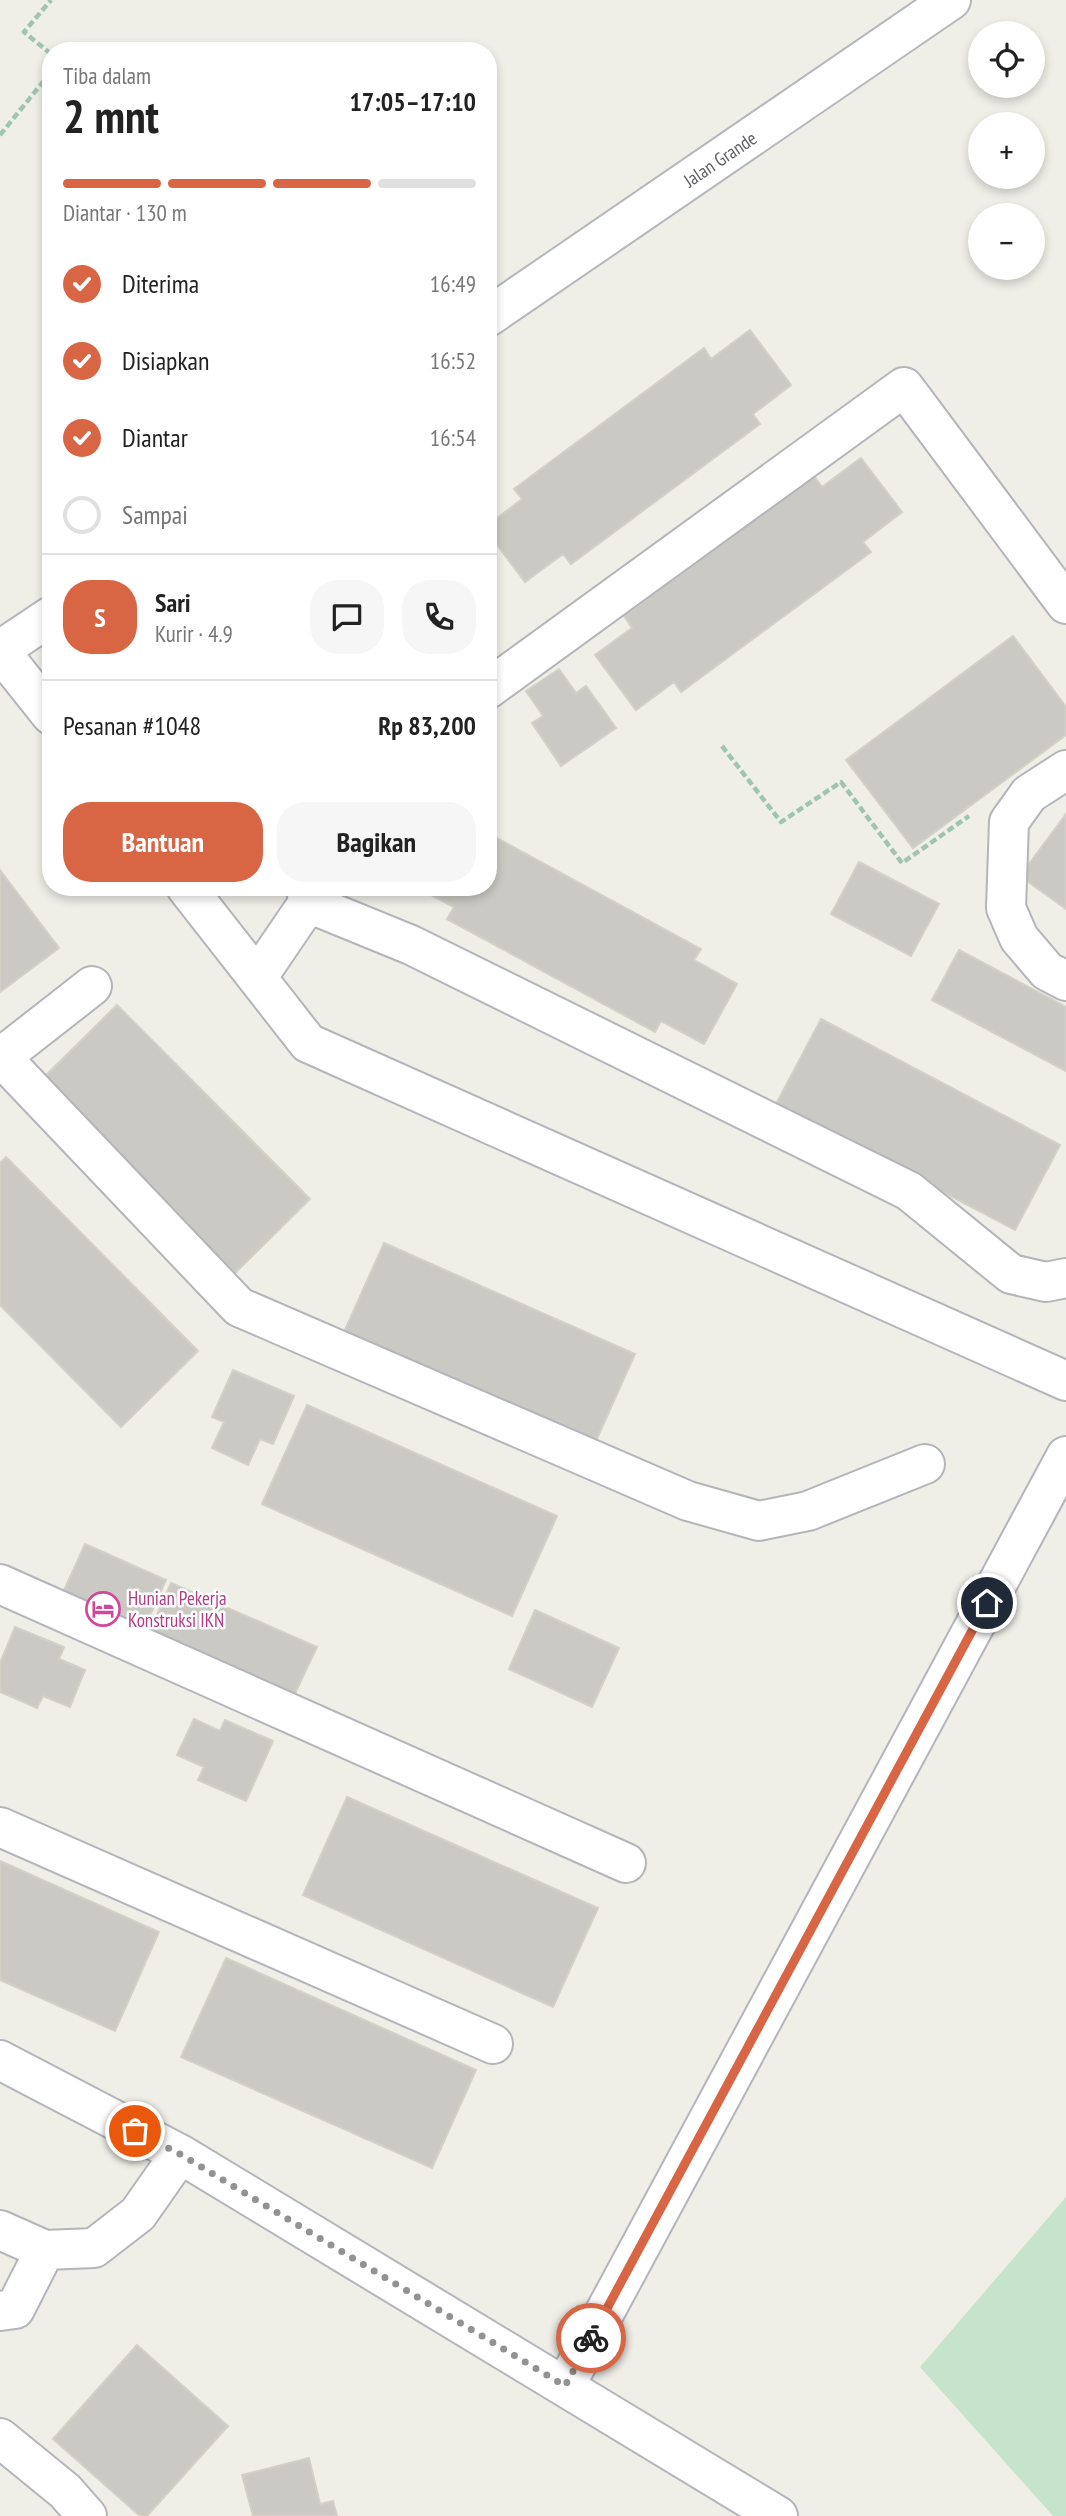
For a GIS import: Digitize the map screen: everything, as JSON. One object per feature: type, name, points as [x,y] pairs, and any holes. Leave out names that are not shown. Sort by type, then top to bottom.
[{"type":"street","name":"Jalan Grande","points":[[497,311],[951,0]]},
{"type":"street","points":[[497,683],[904,387],[1066,604]]},
{"type":"street","points":[[42,622],[0,651],[42,704]]},
{"type":"street","points":[[1066,771],[1030,794],[1009,822],[1006,908],[1019,938],[1047,971],[1066,981]]},
{"type":"street","points":[[193,896],[308,1043],[1066,1381]]},
{"type":"street","points":[[257,978],[306,896]]},
{"type":"street","points":[[309,896],[909,1191],[1011,1274],[1046,1282],[1066,1278]]},
{"type":"street","points":[[92,986],[1,1057],[239,1307],[688,1501],[759,1521],[808,1511],[925,1464]]},
{"type":"street","points":[[565,2386],[1066,1456]]},
{"type":"street","points":[[0,1584],[626,1863]]},
{"type":"street","points":[[0,1827],[493,2044]]},
{"type":"street","points":[[0,2060],[180,2154],[778,2516]]},
{"type":"street","points":[[0,2230],[45,2250],[94,2248],[138,2214],[180,2154]]},
{"type":"street","points":[[0,2311],[15,2309],[45,2250]]},
{"type":"street","points":[[0,2438],[65,2491],[87,2516]]},
{"type":"path","points":[[42,47],[24,32],[51,0]]},
{"type":"path","points":[[0,135],[42,83]]},
{"type":"path","points":[[722,746],[781,822],[841,782],[902,863],[1003,792],[1017,811]]},
{"type":"green space","points":[[1066,2197],[1066,2516],[1053,2516],[920,2367]]},
{"type":"building","points":[[750,330],[791,385],[753,414],[760,424],[571,564],[563,554],[525,582],[497,545],[497,518],[522,499],[514,489],[704,348],[711,359]]},
{"type":"building","points":[[861,458],[902,512],[863,542],[871,552],[681,692],[674,682],[636,710],[595,655],[632,628],[624,616],[814,476],[822,487]]},
{"type":"building","points":[[1013,636],[1066,707],[1066,735],[913,848],[846,760]]},
{"type":"building","points":[[559,669],[576,693],[586,686],[616,728],[561,766],[532,723],[543,716],[526,691]]},
{"type":"building","points":[[1066,814],[1066,909],[1020,876]]},
{"type":"building","points":[[497,838],[701,949],[694,960],[737,984],[704,1044],[661,1021],[655,1032],[447,919],[454,907],[433,896],[497,896]]},
{"type":"building","points":[[859,862],[939,904],[911,956],[831,914]]},
{"type":"building","points":[[0,870],[59,948],[0,992]]},
{"type":"building","points":[[959,950],[1066,1007],[1066,1071],[932,1000]]},
{"type":"building","points":[[117,1005],[310,1199],[233,1275],[39,1082]]},
{"type":"building","points":[[821,1019],[1060,1145],[1015,1230],[776,1104]]},
{"type":"building","points":[[6,1157],[198,1351],[121,1427],[0,1305],[0,1163]]},
{"type":"building","points":[[384,1243],[635,1354],[591,1452],[340,1341]]},
{"type":"building","points":[[233,1370],[294,1396],[273,1444],[260,1439],[248,1465],[212,1448],[224,1422],[212,1417]]},
{"type":"building","points":[[307,1405],[557,1516],[512,1616],[262,1504]]},
{"type":"building","points":[[85,1544],[166,1580],[142,1633],[61,1597]]},
{"type":"building","points":[[171,1583],[317,1647],[291,1702],[147,1637]]},
{"type":"building","points":[[535,1610],[619,1648],[592,1707],[509,1669]]},
{"type":"building","points":[[15,1627],[64,1647],[59,1659],[85,1670],[70,1707],[43,1696],[37,1708],[0,1692],[0,1663]]},
{"type":"building","points":[[194,1719],[220,1731],[225,1720],[273,1741],[246,1801],[198,1780],[204,1767],[177,1755]]},
{"type":"building","points":[[347,1797],[598,1908],[553,2007],[303,1895]]},
{"type":"building","points":[[0,1861],[159,1932],[115,2031],[0,1980]]},
{"type":"building","points":[[226,1958],[476,2070],[432,2168],[181,2057]]},
{"type":"building","points":[[137,2345],[228,2426],[147,2516],[140,2516],[53,2439]]},
{"type":"building","points":[[309,2458],[320,2504],[333,2501],[337,2516],[253,2516],[242,2475]]},
{"type":"way so far","points":[[135,2131],[180,2154],[565,2386],[591,2338]]},
{"type":"place","name":"Hunian Pekerja Konstruksi IKN","points":[[103,1609]]},
{"type":"route","points":[[591,2338],[987,1603]]}]
